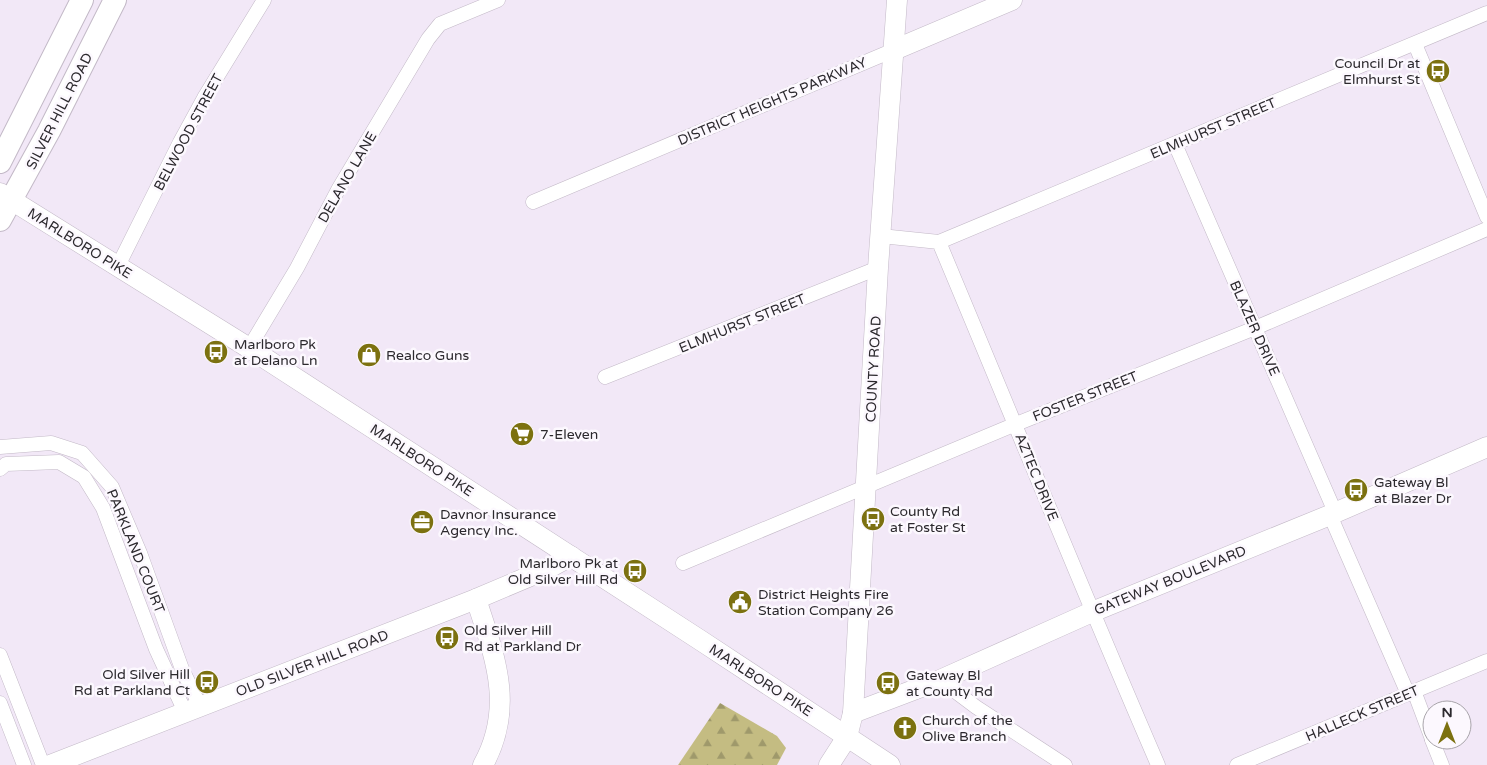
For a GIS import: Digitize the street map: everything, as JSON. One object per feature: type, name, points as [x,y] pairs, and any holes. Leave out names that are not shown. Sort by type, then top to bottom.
[{"type":"main road","name":"SILVER HILL ROAD","points":[[0,162],[82,0]]},
{"type":"main road","name":"SILVER HILL ROAD","points":[[0,220],[6,197],[115,0]]},
{"type":"street","name":"BELWOOD STREET","points":[[118,266],[194,116],[264,0]]},
{"type":"street","name":"DELANO LANE","points":[[249,348],[297,268],[339,188],[428,39],[440,24],[498,0]]},
{"type":"street","name":"COUNTY ROAD","points":[[829,765],[847,737],[853,713],[878,268],[897,0]]},
{"type":"street","name":"DISTRICT HEIGHTS PARKWAY","points":[[533,202],[1012,0]]},
{"type":"street","name":"ELMHURST STREET","points":[[939,242],[1415,44],[1486,11]]},
{"type":"street","points":[[1415,44],[1487,217]]},
{"type":"street","name":"BLAZER DRIVE","points":[[1175,144],[1255,328],[1332,513],[1422,718]]},
{"type":"street","name":"MARLBORO PIKE","points":[[6,197],[249,348],[890,765]]},
{"type":"street","name":"FOSTER STREET","points":[[683,562],[1016,424],[1255,328],[1487,229]]},
{"type":"street","points":[[881,236],[939,242]]},
{"type":"street","name":"AZTEC DRIVE","points":[[939,242],[1016,424],[1092,612],[1158,765]]},
{"type":"street","name":"ELMHURST STREET","points":[[605,377],[878,268]]},
{"type":"street","name":"PARKLAND COURT","points":[[0,447],[52,443],[82,453],[112,487],[140,553],[182,669],[192,709]]},
{"type":"street","name":"GATEWAY BOULEVARD","points":[[853,713],[940,680],[1092,612],[1487,447]]},
{"type":"street","name":"PARKLAND COURT","points":[[2,462],[59,462],[84,477],[103,508],[168,676],[192,709]]},
{"type":"street","points":[[103,508],[119,503]]},
{"type":"street","name":"OLD SILVER HILL ROAD","points":[[50,765],[476,599],[547,569],[571,556]]},
{"type":"street","points":[[476,599],[491,643],[501,701],[496,736],[483,765]]},
{"type":"street","points":[[0,655],[43,765]]},
{"type":"street","name":"HALLECK STREET","points":[[1237,765],[1487,661]]},
{"type":"street","points":[[168,676],[182,669]]},
{"type":"street","points":[[940,680],[976,707],[1065,765]]},
{"type":"street","points":[[0,703],[24,765]]},
{"type":"street","points":[[11,732],[27,726]]},
{"type":"street","name":"BLAZER DRIVE","points":[[1436,750],[1442,765]]},
{"type":"green space","points":[[720,703],[777,736],[786,748],[777,765],[678,765]]},
{"type":"place","name":"Council Dr at Elmhurst St","points":[[1438,71]]},
{"type":"place","name":"Marlboro Pk at Delano Ln","points":[[216,352]]},
{"type":"place","name":"Realco Guns","points":[[369,355]]},
{"type":"place","name":"7-Eleven","points":[[522,434]]},
{"type":"place","name":"Gateway Bl at Blazer Dr","points":[[1356,490]]},
{"type":"place","name":"County Rd at Foster St","points":[[873,519]]},
{"type":"place","name":"Davnor Insurance Agency Inc.","points":[[422,522]]},
{"type":"place","name":"Marlboro Pk at Old Silver Hill Rd","points":[[635,571]]},
{"type":"place","name":"District Heights Fire Station Company 26","points":[[740,602]]},
{"type":"place","name":"Old Silver Hill Rd at Parkland Dr","points":[[447,638]]},
{"type":"place","name":"Old Silver Hill Rd at Parkland Ct","points":[[207,682]]},
{"type":"place","name":"Gateway Bl at County Rd","points":[[888,683]]},
{"type":"place","name":"Church of the Olive Branch","points":[[905,728]]}]
